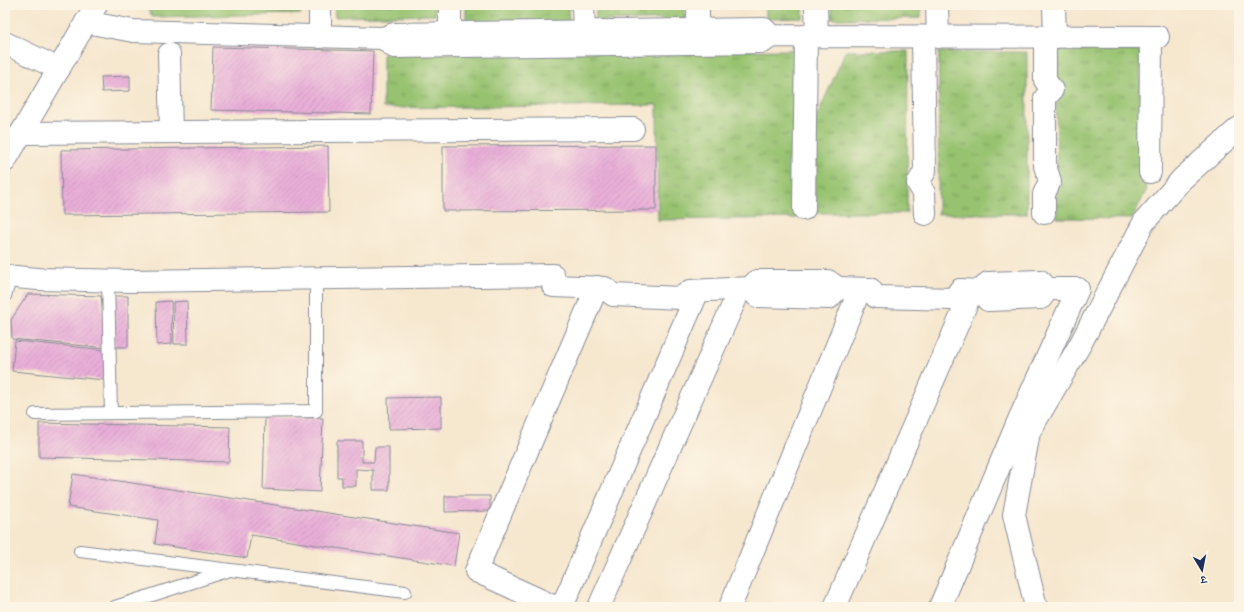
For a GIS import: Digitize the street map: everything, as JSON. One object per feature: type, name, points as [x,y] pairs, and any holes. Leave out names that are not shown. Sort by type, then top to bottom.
[{"type":"street","points":[[320,5],[320,37]]},
{"type":"street","points":[[450,5],[450,33]]},
{"type":"street","points":[[583,5],[584,31]]},
{"type":"street","points":[[698,5],[698,30]]},
{"type":"street","points":[[804,209],[811,36],[816,5]]},
{"type":"street","points":[[925,203],[918,183],[925,171],[930,37],[937,5]]},
{"type":"street","points":[[1044,203],[1050,181],[1044,166],[1045,89],[1054,5]]},
{"type":"street","points":[[5,161],[91,13],[133,32],[383,38],[394,34],[764,29],[771,36]]},
{"type":"street","points":[[383,38],[394,47],[764,42],[771,36],[1155,38],[1150,172]]},
{"type":"street","points":[[5,43],[59,69]]},
{"type":"street","points":[[169,54],[171,132]]},
{"type":"street","points":[[1036,607],[1014,515],[1029,432],[1080,343],[1144,222],[1182,179],[1239,128]]},
{"type":"street","points":[[21,133],[633,129]]},
{"type":"street","points":[[7,283],[38,279],[108,281],[553,275],[553,286],[601,288],[613,295],[681,298],[694,291],[745,289],[757,296],[829,298],[838,288],[865,289],[876,297],[954,299],[971,290]]},
{"type":"street","points":[[555,607],[476,571],[601,288]]},
{"type":"street","points":[[599,607],[745,289]]},
{"type":"street","points":[[730,607],[865,289]]},
{"type":"street","points":[[940,607],[1018,422],[1078,289],[1048,289],[1041,298],[988,300],[971,290]]},
{"type":"street","points":[[835,607],[971,290]]},
{"type":"street","points":[[562,607],[694,291]]},
{"type":"lane","points":[[35,414],[316,411],[316,279]]},
{"type":"lane","points":[[108,281],[111,413]]},
{"type":"lane","points":[[80,551],[405,592]]},
{"type":"lane","points":[[115,607],[230,570]]},
{"type":"green space","points":[[145,5],[300,5],[301,14],[153,17]]},
{"type":"green space","points":[[334,5],[435,5],[435,15],[335,17]]},
{"type":"green space","points":[[466,5],[568,5],[569,22],[466,24]]},
{"type":"green space","points":[[596,5],[685,5],[685,19],[596,21]]},
{"type":"green space","points":[[766,5],[803,5],[803,18],[766,19]]},
{"type":"green space","points":[[832,5],[921,5],[921,18],[832,19]]},
{"type":"green space","points":[[795,50],[797,218],[658,220],[657,105],[383,108],[383,54]]},
{"type":"green space","points":[[1056,50],[1140,51],[1143,180],[1147,189],[1132,219],[1057,218]]},
{"type":"green space","points":[[846,51],[908,51],[907,213],[815,213],[815,120]]},
{"type":"green space","points":[[939,52],[1027,52],[1027,214],[938,214]]},
{"type":"building","points":[[213,47],[373,51],[371,114],[211,110]]},
{"type":"building","points":[[130,76],[130,91],[102,92],[101,77]]},
{"type":"building","points":[[656,145],[656,210],[443,211],[443,146]]},
{"type":"building","points":[[328,146],[329,212],[62,215],[61,150]]},
{"type":"building","points":[[28,294],[101,296],[107,348],[12,339],[11,320]]},
{"type":"building","points":[[114,296],[128,296],[128,347],[115,347]]},
{"type":"building","points":[[171,301],[172,344],[157,345],[156,302]]},
{"type":"building","points":[[187,301],[188,344],[174,344],[173,302]]},
{"type":"building","points":[[15,341],[107,350],[104,380],[12,371]]},
{"type":"building","points":[[441,397],[441,428],[389,429],[388,398]]},
{"type":"building","points":[[265,417],[323,418],[320,492],[263,489]]},
{"type":"building","points":[[39,423],[230,427],[229,462],[39,457]]},
{"type":"building","points":[[337,441],[362,441],[362,462],[374,462],[375,447],[389,447],[389,490],[373,490],[373,470],[356,469],[356,486],[342,486],[342,477],[337,477]]},
{"type":"building","points":[[73,474],[459,533],[454,566],[251,535],[247,558],[155,544],[158,520],[68,507]]},
{"type":"building","points":[[445,496],[490,496],[490,511],[445,512]]}]
